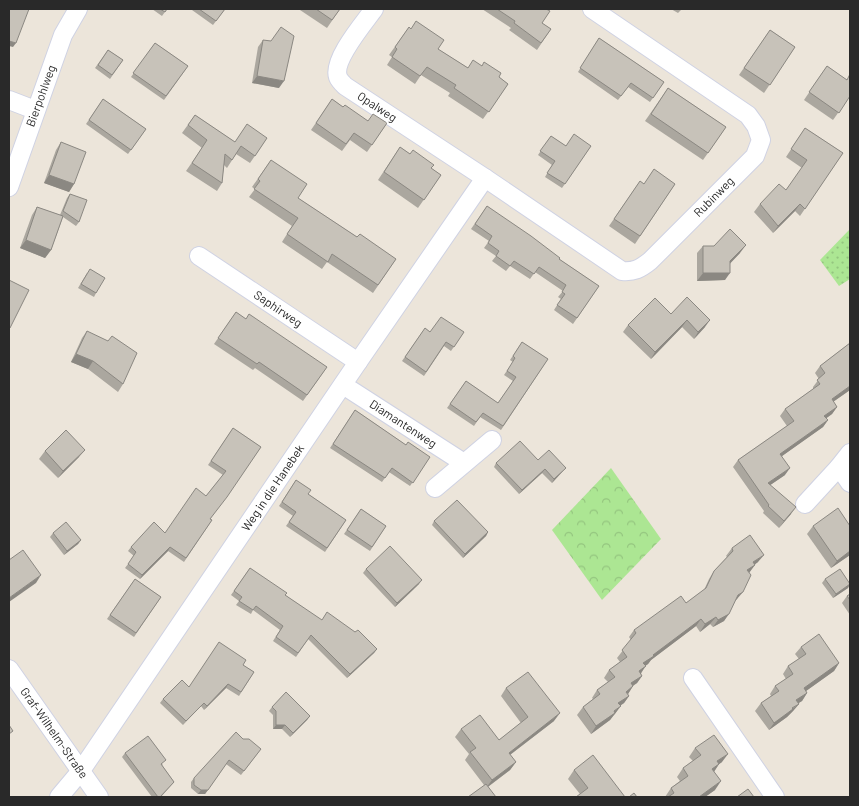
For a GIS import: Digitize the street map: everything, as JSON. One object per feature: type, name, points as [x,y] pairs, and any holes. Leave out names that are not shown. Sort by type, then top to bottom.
[{"type":"street","name":"Bierpohlweg","points":[[9,187],[63,35],[78,9]]},
{"type":"street","name":"Opalweg","points":[[374,9],[341,57],[337,67],[338,78],[345,86],[485,178]]},
{"type":"street","name":"Rubinweg","points":[[485,178],[622,271],[632,272],[640,269],[650,261],[754,156],[761,140],[756,126],[748,115],[596,10]]},
{"type":"street","points":[[9,100],[35,110]]},
{"type":"street","name":"Weg in die Hanebek","points":[[59,797],[80,772],[485,178]]},
{"type":"street","name":"Saphirweg","points":[[199,256],[358,362]]},
{"type":"street","name":"Diamantenweg","points":[[343,385],[464,463]]},
{"type":"street","points":[[435,488],[492,440]]},
{"type":"street","points":[[805,504],[850,453]]},
{"type":"street","points":[[839,467],[850,483]]},
{"type":"street","name":"Graf-Wilhelm-Straße","points":[[9,669],[99,797]]},
{"type":"street","points":[[693,678],[775,797]]},
{"type":"green space","points":[[850,229],[850,279],[839,286],[820,260]]},
{"type":"green space","points":[[611,468],[661,539],[602,600],[552,530]]},
{"type":"building","points":[[9,9],[29,9],[16,43],[9,41]]},
{"type":"building","points":[[199,9],[225,9],[216,21]]},
{"type":"building","points":[[316,9],[340,9],[332,20]]},
{"type":"building","points":[[497,9],[546,9],[550,11],[542,23],[551,29],[541,43],[514,23],[515,21]]},
{"type":"building","points":[[416,21],[444,40],[438,49],[468,68],[473,60],[482,66],[484,62],[501,73],[499,77],[508,84],[489,112],[454,88],[456,85],[427,67],[420,76],[392,57],[397,49],[395,47],[409,27],[411,29]]},
{"type":"building","points":[[281,27],[294,36],[284,81],[257,76],[263,40],[271,41]]},
{"type":"building","points":[[770,30],[795,47],[770,85],[744,68]]},
{"type":"building","points":[[599,38],[664,82],[653,98],[631,83],[621,96],[580,68]]},
{"type":"building","points":[[155,43],[188,66],[166,96],[133,73]]},
{"type":"building","points":[[108,50],[123,60],[112,75],[98,65]]},
{"type":"building","points":[[827,66],[847,80],[850,74],[850,96],[839,113],[809,92]]},
{"type":"building","points":[[668,88],[726,127],[708,153],[651,114]]},
{"type":"building","points":[[103,99],[146,129],[131,150],[89,120]]},
{"type":"building","points":[[332,99],[343,107],[345,105],[368,121],[373,114],[387,123],[372,145],[354,133],[346,144],[316,123]]},
{"type":"building","points":[[195,115],[235,142],[247,124],[267,138],[255,156],[241,146],[232,160],[225,154],[222,183],[192,163],[207,140],[188,125]]},
{"type":"building","points":[[805,128],[843,153],[805,209],[800,204],[778,226],[760,204],[779,184],[786,190],[807,160],[791,149]]},
{"type":"building","points":[[574,134],[591,146],[565,184],[547,173],[555,161],[540,151],[551,136],[566,146]]},
{"type":"building","points":[[61,142],[86,152],[74,184],[49,175]]},
{"type":"building","points":[[400,147],[410,154],[413,150],[434,165],[431,168],[441,175],[424,200],[384,172]]},
{"type":"building","points":[[271,160],[307,184],[298,198],[357,237],[360,234],[396,259],[378,285],[332,254],[328,262],[287,234],[298,218],[254,189],[260,181],[258,179]]},
{"type":"building","points":[[654,169],[675,184],[640,236],[614,219],[640,181],[644,184]]},
{"type":"building","points":[[70,194],[87,200],[79,222],[63,211]]},
{"type":"building","points":[[487,206],[599,286],[577,318],[557,305],[565,294],[562,292],[566,285],[539,267],[534,274],[514,261],[510,266],[496,256],[499,251],[488,243],[492,236],[475,224]]},
{"type":"building","points":[[37,207],[63,216],[51,250],[26,240]]},
{"type":"building","points":[[730,229],[746,245],[730,261],[730,273],[703,273],[703,246],[714,246]]},
{"type":"building","points":[[90,269],[105,278],[96,293],[81,284]]},
{"type":"building","points":[[9,280],[29,290],[10,328],[9,327]]},
{"type":"building","points":[[687,297],[710,320],[698,332],[687,320],[655,352],[628,325],[655,298],[671,314]]},
{"type":"building","points":[[236,312],[246,319],[249,314],[327,367],[307,395],[259,362],[257,364],[218,338]]},
{"type":"building","points":[[441,317],[464,332],[454,347],[446,342],[426,372],[405,357],[425,328],[430,332]]},
{"type":"building","points":[[87,331],[108,341],[112,336],[137,353],[123,384],[93,361],[76,354]]},
{"type":"building","points":[[522,342],[548,359],[503,426],[483,413],[476,422],[450,404],[466,381],[498,403],[516,377],[507,371],[515,358],[513,356]]},
{"type":"building","points":[[850,343],[850,386],[832,399],[837,407],[824,416],[828,420],[780,454],[790,468],[768,483],[796,507],[784,521],[768,506],[738,460],[794,421],[785,409],[820,384],[817,380],[825,373],[820,366]]},
{"type":"building","points":[[355,410],[406,445],[408,442],[430,457],[413,483],[392,468],[385,478],[333,444]]},
{"type":"building","points":[[233,428],[261,447],[210,519],[212,520],[186,558],[170,547],[142,575],[128,564],[136,552],[131,547],[154,522],[165,533],[196,488],[206,496],[226,471],[211,461]]},
{"type":"building","points":[[66,430],[85,450],[63,471],[45,451]]},
{"type":"building","points":[[520,441],[538,460],[549,450],[566,468],[554,479],[545,469],[522,490],[496,463]]},
{"type":"building","points":[[296,480],[311,490],[308,494],[346,520],[327,548],[289,522],[296,512],[282,502]]},
{"type":"building","points":[[457,500],[488,532],[465,554],[434,521]]},
{"type":"building","points":[[838,508],[850,526],[850,551],[837,561],[813,526]]},
{"type":"building","points":[[361,509],[386,526],[372,547],[347,530]]},
{"type":"building","points":[[66,522],[81,540],[67,551],[53,533]]},
{"type":"building","points":[[750,535],[764,555],[753,562],[755,565],[747,570],[751,575],[729,614],[718,620],[716,617],[705,624],[701,619],[643,663],[646,666],[639,671],[642,676],[631,683],[633,686],[626,692],[629,696],[618,703],[621,706],[614,711],[615,713],[596,726],[583,707],[600,694],[597,690],[615,677],[609,670],[627,657],[622,650],[636,633],[634,630],[681,596],[686,603],[706,588],[714,571],[733,551],[732,548]]},
{"type":"building","points":[[390,546],[422,580],[397,603],[366,569]]},
{"type":"building","points":[[23,550],[41,575],[9,598],[9,560]]},
{"type":"building","points":[[250,568],[322,620],[327,612],[355,632],[358,630],[377,649],[350,674],[311,635],[298,653],[276,637],[283,626],[256,606],[253,610],[239,601],[242,597],[234,591]]},
{"type":"building","points":[[840,569],[850,584],[836,594],[825,579]]},
{"type":"building","points":[[135,579],[161,597],[136,633],[110,615]]},
{"type":"building","points":[[819,634],[839,663],[804,688],[807,693],[796,700],[799,704],[774,723],[761,703],[779,691],[775,686],[793,674],[788,666],[806,654],[801,647]]},
{"type":"building","points":[[219,642],[246,660],[243,665],[254,672],[241,692],[228,684],[207,706],[204,703],[186,721],[163,699],[182,680],[189,687]]},
{"type":"building","points":[[528,672],[560,713],[509,753],[516,762],[492,780],[470,752],[476,748],[461,729],[480,715],[499,740],[528,717],[506,688]]},
{"type":"building","points":[[286,692],[310,716],[293,733],[285,725],[276,725],[276,711],[272,707]]},
{"type":"building","points":[[9,725],[13,731],[9,734]]},
{"type":"building","points":[[236,732],[243,739],[249,739],[261,749],[244,771],[229,760],[208,790],[201,790],[194,785],[194,778]]},
{"type":"building","points":[[714,735],[728,754],[717,761],[719,764],[712,769],[721,781],[699,797],[668,797],[674,793],[671,788],[688,776],[683,768],[701,755],[695,748]]},
{"type":"building","points":[[148,736],[166,760],[161,764],[174,782],[160,797],[158,797],[125,753]]},
{"type":"building","points":[[593,755],[625,797],[576,797],[588,788],[574,770]]},
{"type":"building","points":[[486,784],[496,797],[468,797]]},
{"type":"building","points":[[748,789],[754,797],[737,797]]},
{"type":"building","points":[[634,793],[637,797],[629,797]]}]
